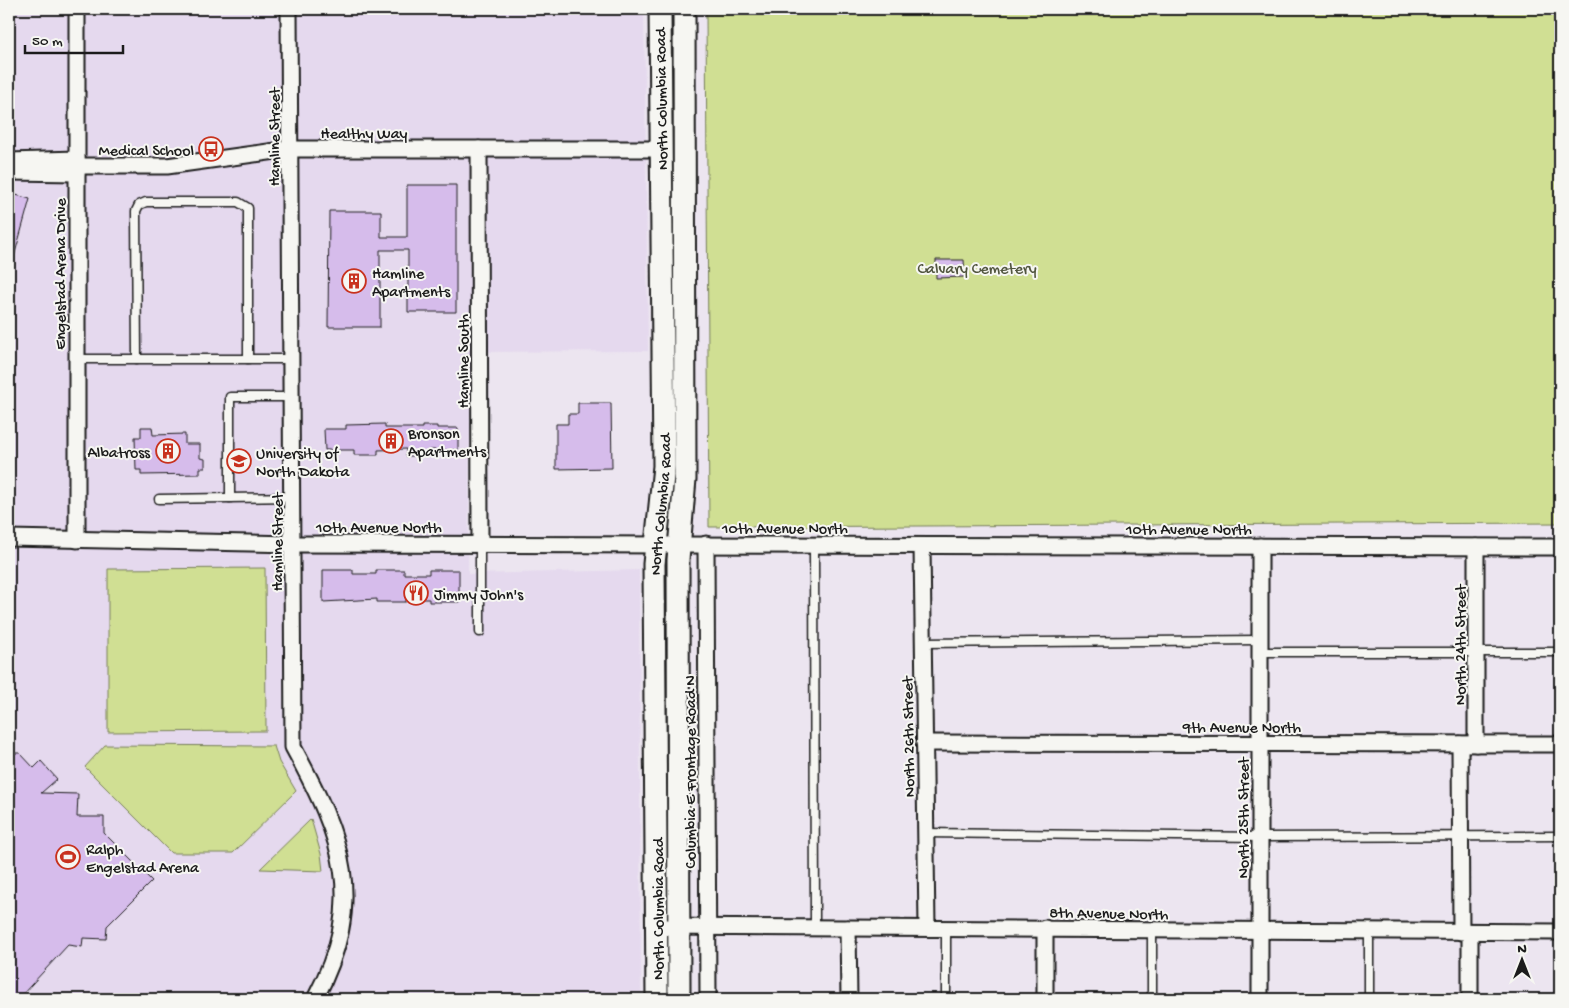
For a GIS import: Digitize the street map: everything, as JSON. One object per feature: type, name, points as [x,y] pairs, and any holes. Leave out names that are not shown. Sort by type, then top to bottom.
[{"type":"main road","name":"North Columbia Road","points":[[657,999],[656,544],[664,466],[660,9]]},
{"type":"main road","name":"North Columbia Road","points":[[679,999],[679,544],[685,469],[684,9]]},
{"type":"street","name":"Engelstad Arena Drive","points":[[77,9],[77,540]]},
{"type":"street","name":"Hamline Street","points":[[289,9],[294,544],[293,747],[313,783],[335,832],[344,870],[345,904],[338,946],[316,999]]},
{"type":"street","name":"Healthy Way","points":[[77,166],[167,166],[290,149],[652,148]]},
{"type":"street","name":"Hamline South","points":[[479,149],[480,543]]},
{"type":"street","points":[[9,161],[77,166]]},
{"type":"street","points":[[9,172],[77,166]]},
{"type":"street","name":"10th Avenue North","points":[[9,538],[294,544],[1560,547]]},
{"type":"street","name":"Columbia E Frontage Road N","points":[[706,544],[708,999]]},
{"type":"street","name":"North 26th Street","points":[[922,546],[927,928]]},
{"type":"street","name":"North 25th Street","points":[[1260,546],[1260,999]]},
{"type":"street","name":"North 24th Street","points":[[1476,547],[1476,744]]},
{"type":"street","name":"9th Avenue North","points":[[924,743],[1560,744]]},
{"type":"street","points":[[1460,744],[1461,835],[1470,999]]},
{"type":"street","name":"8th Avenue North","points":[[656,927],[1560,932]]},
{"type":"street","points":[[848,928],[849,999]]},
{"type":"street","points":[[1045,928],[1045,999]]},
{"type":"lane","points":[[137,359],[136,211],[139,205],[146,202],[238,202],[248,208],[248,359]]},
{"type":"lane","points":[[77,359],[292,359]]},
{"type":"lane","points":[[230,498],[230,397],[292,397]]},
{"type":"lane","points":[[159,499],[293,497]]},
{"type":"lane","points":[[480,543],[480,632]]},
{"type":"lane","points":[[814,545],[815,928]]},
{"type":"lane","points":[[923,643],[1260,646],[1476,652],[1560,652]]},
{"type":"lane","points":[[926,833],[1260,837],[1560,836]]},
{"type":"lane","points":[[946,928],[946,999]]},
{"type":"lane","points":[[1152,930],[1152,999]]},
{"type":"lane","points":[[1369,932],[1369,999]]},
{"type":"shaded area","name":"University of North Dakota","points":[[9,9],[644,9],[648,351],[471,352],[468,574],[639,570],[641,999],[9,999]]},
{"type":"green space","name":"Calvary Cemetery","points":[[706,9],[1560,9],[1560,523],[709,527]]},
{"type":"green space","points":[[265,568],[266,731],[108,732],[108,569]]},
{"type":"green space","points":[[105,745],[274,746],[279,762],[296,791],[233,853],[171,853],[85,767]]},
{"type":"green space","points":[[311,819],[321,854],[323,871],[260,869]]},
{"type":"building","name":"Hamline Apartments","points":[[407,185],[456,185],[456,312],[408,312],[408,250],[380,250],[380,327],[328,327],[329,211],[381,211],[381,237],[407,237]]},
{"type":"building","points":[[9,193],[30,199],[12,264],[9,263]]},
{"type":"building","points":[[936,260],[964,260],[965,277],[936,278]]},
{"type":"building","points":[[578,403],[611,403],[612,468],[556,469],[556,424],[568,424],[568,414],[578,414]]},
{"type":"building","name":"Bronson Apartments","points":[[385,424],[385,428],[437,426],[437,428],[458,428],[458,450],[430,450],[430,456],[406,456],[406,449],[378,450],[378,455],[354,455],[354,450],[325,450],[324,429],[346,429],[346,425]]},
{"type":"building","name":"Albatross","points":[[141,427],[152,427],[153,435],[185,434],[185,444],[200,444],[200,458],[205,459],[205,468],[200,468],[200,474],[141,475],[141,470],[136,470],[135,437],[141,437]]},
{"type":"building","points":[[323,570],[353,570],[353,574],[376,574],[376,570],[404,570],[404,574],[429,574],[429,570],[459,570],[459,602],[429,602],[429,599],[406,599],[406,602],[377,602],[377,599],[323,602]]},
{"type":"building","name":"Ralph Engelstad Arena","points":[[9,753],[20,753],[34,768],[41,761],[57,779],[41,793],[78,794],[77,817],[104,817],[104,833],[152,881],[107,926],[106,939],[83,938],[82,947],[68,945],[20,997],[9,999]]},
{"type":"place","name":"Medical School","points":[[211,149]]},
{"type":"place","name":"Hamline Apartments","points":[[354,281]]},
{"type":"place","name":"Bronson Apartments","points":[[391,441]]},
{"type":"place","name":"Albatross","points":[[168,451]]},
{"type":"place","name":"University of North Dakota","points":[[239,461]]},
{"type":"place","name":"Jimmy John's","points":[[416,593]]},
{"type":"place","name":"Ralph Engelstad Arena","points":[[68,857]]}]
